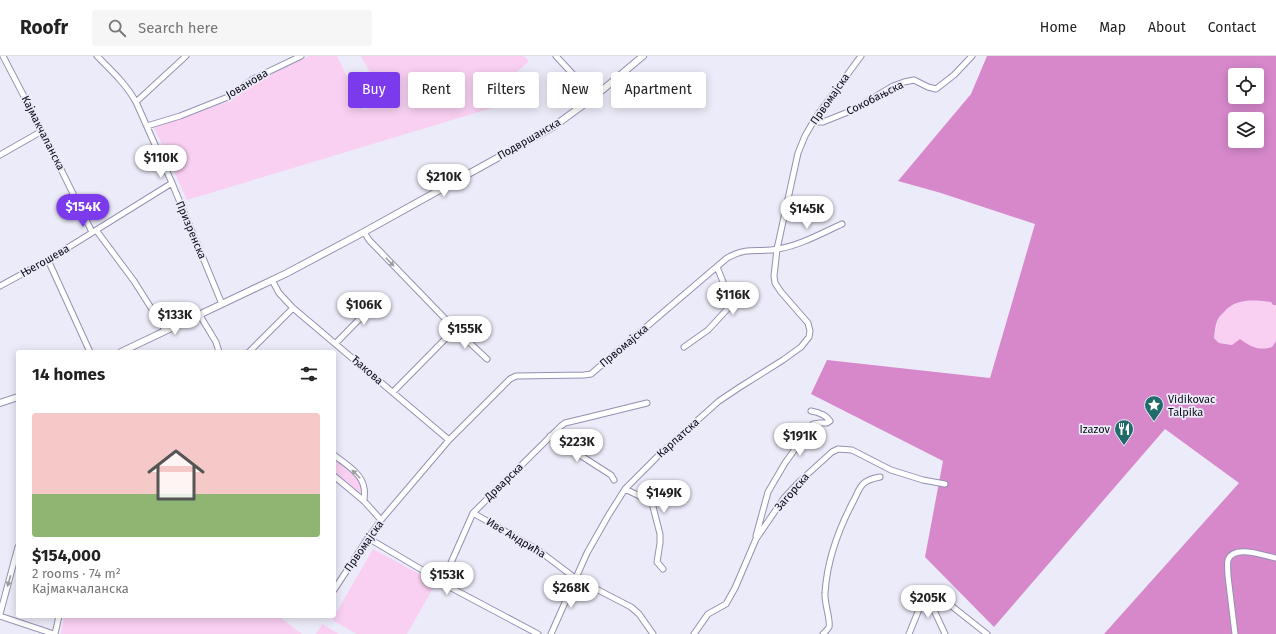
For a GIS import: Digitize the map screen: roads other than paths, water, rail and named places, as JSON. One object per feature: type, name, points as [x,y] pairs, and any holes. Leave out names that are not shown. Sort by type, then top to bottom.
[{"type":"street","name":"Кајмакчаланска","points":[[3,56],[94,231],[134,281],[165,330]]},
{"type":"street","name":"Призренска","points":[[97,56],[122,83],[136,102],[172,183],[222,304]]},
{"type":"street","points":[[136,102],[186,56]]},
{"type":"street","name":"Јованова","points":[[147,126],[180,116],[228,97],[252,79],[301,56]]},
{"type":"street","points":[[556,56],[571,72]]},
{"type":"street","name":"Подвршанска","points":[[603,89],[643,56]]},
{"type":"street","name":"Првомајска","points":[[336,587],[368,538],[449,440],[512,377],[591,374],[727,258],[740,252],[751,250],[777,249],[798,153],[814,122],[861,56]]},
{"type":"street","name":"Сокобањска","points":[[814,122],[823,122],[853,110],[893,86],[904,82],[914,80],[936,89],[954,75],[972,56]]},
{"type":"street","name":"Подвршанска","points":[[124,350],[272,280],[364,232],[553,127],[579,108]]},
{"type":"street","points":[[0,155],[42,131]]},
{"type":"street","name":"Његошева","points":[[0,286],[48,260],[172,183]]},
{"type":"street","points":[[777,249],[799,242],[842,224]]},
{"type":"street","points":[[364,232],[369,240],[455,329],[487,359]]},
{"type":"street","name":"Карпатска","points":[[551,634],[575,578],[595,538],[626,489],[662,452],[719,401],[783,360],[805,343],[810,334],[809,327],[804,318],[775,283],[774,276],[777,249]]},
{"type":"street","points":[[48,260],[89,350]]},
{"type":"street","points":[[684,347],[708,330],[732,304],[717,267]]},
{"type":"street","name":"Ђакова","points":[[272,280],[279,293],[293,308],[449,440]]},
{"type":"street","points":[[258,286],[267,286],[279,293]]},
{"type":"street","points":[[336,344],[381,297]]},
{"type":"street","points":[[251,350],[293,308]]},
{"type":"street","points":[[199,314],[216,342],[218,350]]},
{"type":"street","points":[[393,392],[455,329]]},
{"type":"street","points":[[0,403],[16,398]]},
{"type":"street","name":"Дрварска","points":[[442,583],[473,513],[508,480],[550,436],[565,423],[646,403]]},
{"type":"street","points":[[756,539],[760,518],[768,492],[785,463],[813,424],[820,422],[827,424],[830,421],[821,414],[811,411]]},
{"type":"street","points":[[550,436],[611,475],[614,480]]},
{"type":"street","name":"Загорска","points":[[694,634],[708,614],[726,604],[735,588],[756,539],[770,518],[792,489],[828,454],[838,449],[852,450],[891,470],[923,480],[945,484]]},
{"type":"street","points":[[336,457],[361,479],[364,488],[364,501]]},
{"type":"street","points":[[823,634],[829,627],[830,623],[825,593],[831,560],[839,533],[862,485],[868,480],[880,477]]},
{"type":"street","points":[[336,478],[364,501],[382,520]]},
{"type":"street","points":[[626,489],[652,503],[660,534],[657,562],[664,569]]},
{"type":"street","name":"Иве Андрића","points":[[473,513],[538,550],[575,578],[636,610],[654,634]]},
{"type":"street","points":[[368,538],[442,583],[538,634]]},
{"type":"street","points":[[1235,634],[1227,567],[1229,559],[1240,551],[1276,558]]},
{"type":"street","points":[[16,555],[0,615],[55,634],[59,618]]},
{"type":"street","points":[[909,634],[922,600],[926,595],[933,592],[937,593],[986,634]]},
{"type":"street","points":[[926,595],[945,634]]},
{"type":"place","name":"Vidikovac Talpika","points":[[1154,422]]},
{"type":"place","name":"Izazov","points":[[1124,446]]}]
